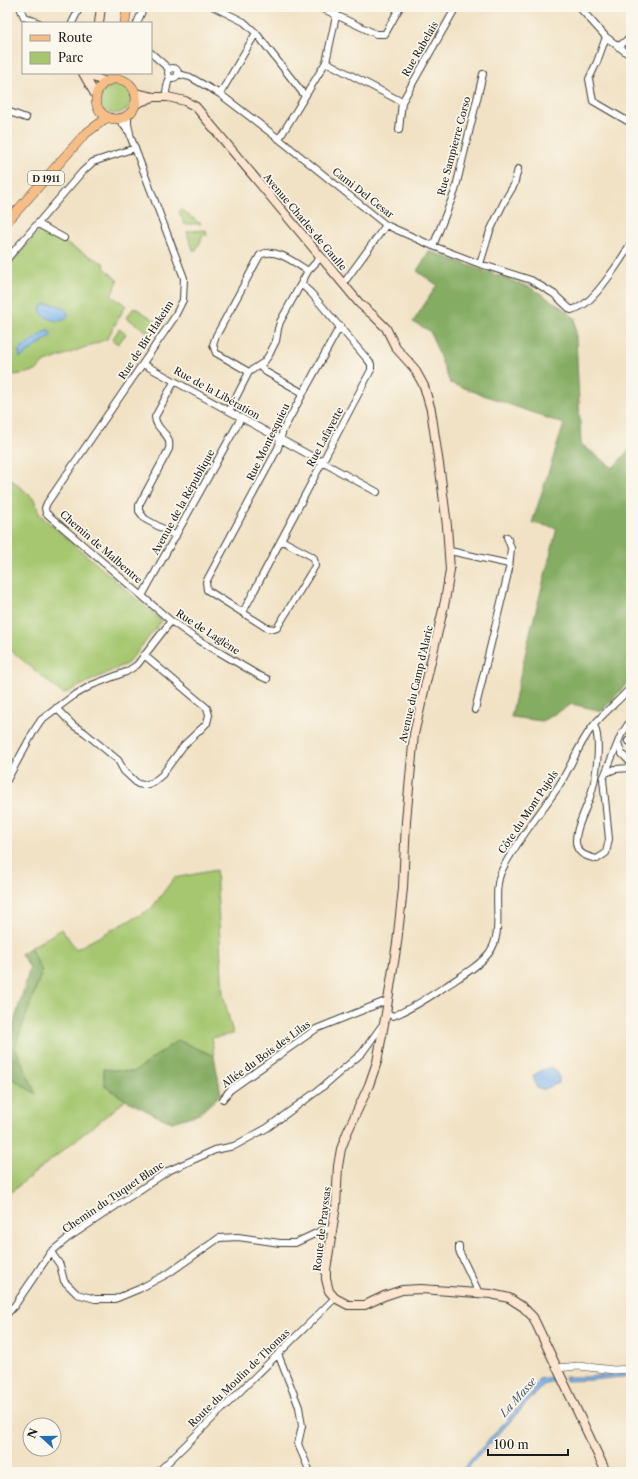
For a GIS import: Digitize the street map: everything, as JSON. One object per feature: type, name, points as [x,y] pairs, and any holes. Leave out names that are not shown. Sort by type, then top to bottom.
[{"type":"main road","points":[[99,21],[102,7]]},
{"type":"main road","points":[[125,22],[127,7]]},
{"type":"main road","points":[[84,74],[96,96],[98,108],[108,117],[118,118],[128,114],[135,104],[135,93],[128,83],[124,74]]},
{"type":"main road","points":[[91,74],[93,77],[117,79],[128,83]]},
{"type":"main road","points":[[96,96],[99,88],[110,78]]},
{"type":"main road","name":"Avenue Charles de Gaulle","points":[[135,93],[153,98]]},
{"type":"main road","name":"Avenue Charles de Gaulle","points":[[135,104],[153,98],[165,97],[185,101],[196,107],[360,304],[386,328],[396,348],[414,368],[424,386]]},
{"type":"main road","name":"D 1911","points":[[7,222],[85,134],[95,117],[98,108]]},
{"type":"main road","name":"D 1911","points":[[85,134],[108,117]]},
{"type":"main road","name":"Avenue du Camp d'Alaric","points":[[386,1013],[398,935],[403,888],[406,821],[414,734],[445,601],[450,570],[450,551],[431,410],[424,386]]},
{"type":"main road","name":"Route de Prayssas","points":[[335,1298],[329,1291],[326,1270],[336,1206],[338,1166],[341,1148],[369,1085],[377,1062],[386,1013]]},
{"type":"main road","points":[[335,1298],[348,1305],[356,1306],[365,1305],[402,1290],[421,1289],[491,1294],[509,1298],[523,1307],[533,1317],[606,1472]]},
{"type":"street","points":[[22,7],[21,10],[24,17],[36,22]]},
{"type":"street","points":[[72,22],[80,7]]},
{"type":"street","points":[[137,22],[144,7]]},
{"type":"street","points":[[214,7],[244,22],[256,33],[305,96]]},
{"type":"street","points":[[319,7],[376,34],[385,34],[400,7]]},
{"type":"street","points":[[279,139],[326,62],[335,14],[338,7]]},
{"type":"street","name":"Rue Rabelais","points":[[398,130],[402,102],[456,7]]},
{"type":"street","points":[[579,7],[606,37],[631,56]]},
{"type":"street","points":[[220,94],[256,33]]},
{"type":"street","points":[[606,37],[589,79],[593,101],[629,122]]},
{"type":"street","points":[[618,47],[631,37]]},
{"type":"street","points":[[152,53],[169,69],[168,73],[170,78],[165,97]]},
{"type":"street","points":[[326,62],[402,102]]},
{"type":"street","points":[[169,69],[175,68],[178,74],[176,77],[170,78]]},
{"type":"street","name":"Cami Del Cesar","points":[[178,74],[190,77],[220,94],[279,139],[386,225],[433,246],[480,264],[531,280],[554,294],[571,310],[583,305],[594,295],[621,260],[631,242]]},
{"type":"street","name":"Rue Sampierre Corso","points":[[433,246],[455,191],[483,74]]},
{"type":"street","points":[[7,110],[26,118]]},
{"type":"street","name":"Rue de Bir-Hakeim","points":[[128,114],[128,124],[131,138]]},
{"type":"street","name":"Rue de Bir-Hakeim","points":[[46,513],[45,508],[47,503],[174,318],[183,300],[184,278],[131,138],[124,125],[118,118]]},
{"type":"street","points":[[7,259],[82,172],[93,162],[135,148]]},
{"type":"street","points":[[480,264],[490,230],[514,185],[518,169]]},
{"type":"street","points":[[38,224],[64,238]]},
{"type":"street","points":[[343,284],[386,225]]},
{"type":"street","points":[[249,372],[216,353],[213,345],[216,336],[260,254],[274,252],[308,271]]},
{"type":"street","points":[[229,411],[249,372],[267,359],[275,344],[279,326],[301,284],[308,271],[321,257]]},
{"type":"street","name":"Rue Lafayette","points":[[242,612],[371,370],[371,364],[367,359],[311,293],[301,284]]},
{"type":"street","name":"Rue Montesquieu","points":[[242,612],[210,593],[206,588],[206,582],[278,448],[283,430],[340,326]]},
{"type":"street","name":"Rue de la Libération","points":[[143,364],[377,492]]},
{"type":"street","points":[[260,365],[266,372],[304,392]]},
{"type":"street","points":[[174,382],[155,418],[158,428],[167,436],[170,444],[169,449],[139,505],[139,511],[145,519],[176,536]]},
{"type":"street","name":"Avenue de la République","points":[[142,596],[241,418]]},
{"type":"street","name":"Chemin de Malbentre","points":[[46,513],[142,596]]},
{"type":"street","points":[[476,710],[509,564],[511,548],[507,537]]},
{"type":"street","points":[[242,612],[267,628],[277,628],[313,570],[315,566],[314,558],[281,540]]},
{"type":"street","points":[[450,551],[509,564]]},
{"type":"street","name":"Rue de Laglène","points":[[142,596],[171,621],[192,636],[267,679]]},
{"type":"street","points":[[8,778],[41,720],[73,696],[92,685],[126,672],[137,665],[171,621]]},
{"type":"street","points":[[56,708],[74,726],[84,732],[118,760],[124,771],[138,784],[144,786],[152,783],[162,775],[184,745],[202,729],[209,715],[207,708],[144,655]]},
{"type":"street","name":"Côte du Mont Pujols","points":[[386,1013],[393,1016],[412,1007],[468,971],[479,963],[489,952],[493,946],[496,935],[498,891],[501,872],[512,853],[559,785],[581,742],[594,725],[623,697],[631,687]]},
{"type":"street","points":[[594,725],[598,746],[596,775],[591,796],[576,839],[577,848],[585,856],[597,859],[606,853],[609,840],[603,779],[621,735],[631,720]]},
{"type":"street","points":[[618,743],[622,754],[631,763]]},
{"type":"street","points":[[606,773],[615,769],[631,768]]},
{"type":"street","name":"Allée du Bois des Lilas","points":[[222,1099],[230,1090],[316,1029],[388,1000]]},
{"type":"street","name":"Chemin du Tuquet Blanc","points":[[7,1314],[15,1306],[51,1252],[68,1238],[168,1171],[215,1150],[234,1146],[267,1128],[320,1089],[362,1053],[384,1024]]},
{"type":"street","points":[[51,1252],[60,1265],[64,1281],[77,1294],[95,1299],[115,1298],[139,1290],[169,1273],[219,1238],[238,1238],[280,1244],[296,1243],[323,1230],[333,1229]]},
{"type":"street","points":[[459,1246],[459,1251],[479,1293]]},
{"type":"street","name":"Route du Moulin de Thomas","points":[[158,1472],[335,1298]]},
{"type":"street","points":[[278,1354],[299,1407],[302,1426],[298,1444],[310,1472]]},
{"type":"street","points":[[560,1375],[579,1366],[614,1370],[631,1369]]},
{"type":"green space","points":[[116,81],[127,88],[132,95],[131,103],[127,109],[121,113],[113,114],[106,111],[101,104],[100,97],[105,86],[107,88],[115,85]]},
{"type":"green space","points":[[180,209],[201,224],[184,224],[179,211]]},
{"type":"green space","points":[[40,230],[105,264],[104,267],[118,281],[111,296],[126,305],[107,339],[43,363],[36,371],[15,375],[7,371],[7,268]]},
{"type":"green space","points":[[206,230],[207,236],[204,234],[196,251],[193,250],[187,233],[188,231]]},
{"type":"green space","points":[[429,251],[532,288],[575,318],[581,444],[613,468],[631,447],[631,679],[602,711],[572,704],[542,721],[511,717],[532,624],[557,528],[532,523],[564,424],[450,383],[430,331],[413,322],[437,285],[417,271]]},
{"type":"green space","points":[[134,307],[156,321],[149,333],[127,318]]},
{"type":"green space","points":[[119,329],[126,334],[118,344],[112,340]]},
{"type":"green space","points":[[7,476],[34,499],[40,515],[162,621],[128,663],[63,694],[7,647]]},
{"type":"green space","points":[[216,870],[223,994],[233,1034],[212,1038],[214,1056],[178,1040],[134,1072],[103,1069],[105,1086],[126,1100],[7,1195],[7,1075],[35,1093],[15,1047],[42,971],[30,948],[62,929],[76,949],[151,909],[174,878]]},
{"type":"green space","points":[[30,948],[42,971],[15,1047],[36,1094],[7,1075],[7,1047],[30,968],[21,954]]},
{"type":"green space","points":[[178,1040],[214,1056],[221,1094],[199,1114],[172,1122],[126,1100],[105,1086],[103,1069],[134,1072]]},
{"type":"water","points":[[52,304],[64,308],[68,313],[67,317],[64,320],[59,321],[46,317],[40,310],[42,306]]},
{"type":"water","points":[[48,329],[52,335],[20,358],[18,351]]},
{"type":"water","points":[[550,1067],[558,1073],[559,1083],[542,1090],[537,1088],[533,1077],[536,1073]]},
{"type":"water","points":[[631,1373],[631,1376],[591,1380],[566,1381],[565,1377],[586,1377]]},
{"type":"water","points":[[558,1376],[560,1380],[545,1383],[464,1472],[460,1472],[532,1392],[539,1379]]},
{"type":"water label","name":"La Masse","points":[[518,1397]]}]
